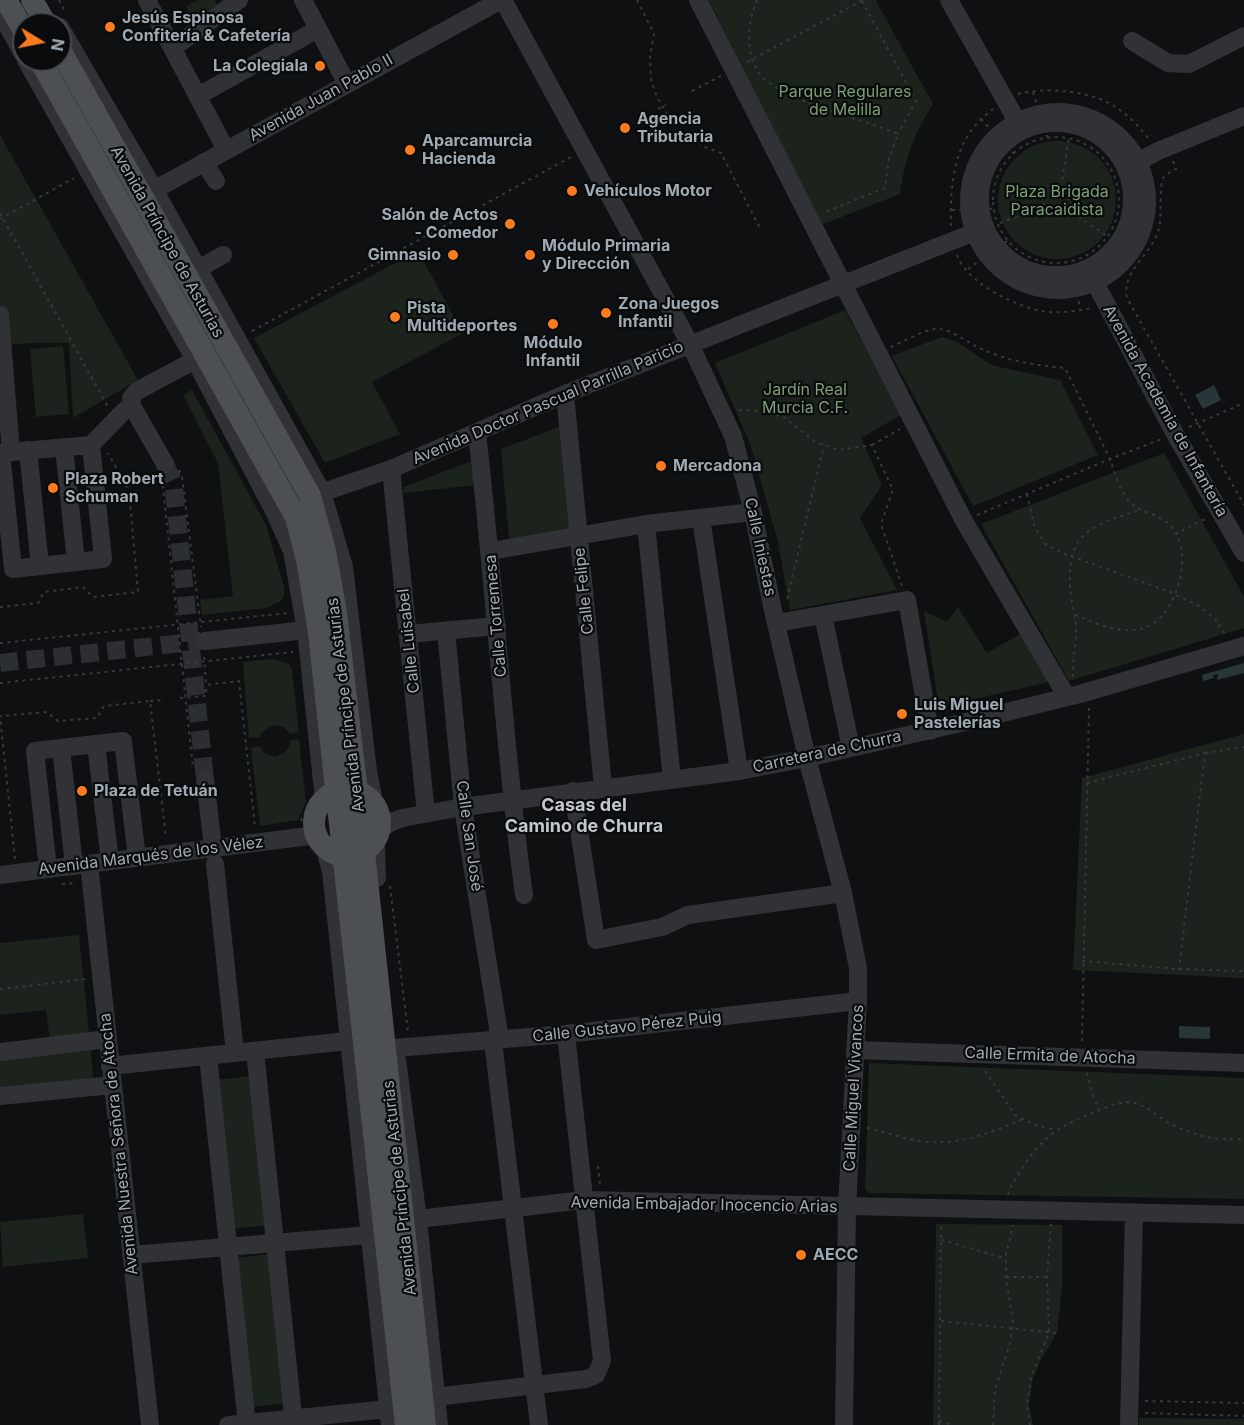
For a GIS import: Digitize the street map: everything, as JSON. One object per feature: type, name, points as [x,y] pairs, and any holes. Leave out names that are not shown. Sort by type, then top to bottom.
[{"type":"main road","name":"Avenida Príncipe de Asturias","points":[[72,70],[148,193],[316,494],[336,613],[340,823],[425,1425]]},
{"type":"main road","name":"Avenida Príncipe de Asturias","points":[[47,72],[296,517],[315,603],[406,1425]]},
{"type":"street","points":[[147,0],[226,150]]},
{"type":"street","points":[[173,48],[239,0]]},
{"type":"street","points":[[303,0],[347,84]]},
{"type":"street","name":"Avenida Juan Pablo II","points":[[148,193],[502,0]]},
{"type":"street","name":"Calle Iniestas","points":[[502,0],[690,344],[733,436],[753,512],[807,758]]},
{"type":"street","points":[[698,0],[964,521],[1077,694]]},
{"type":"street","points":[[950,0],[1019,126]]},
{"type":"street","points":[[0,12],[12,34]]},
{"type":"street","points":[[198,96],[318,29]]},
{"type":"street","points":[[1132,41],[1168,63],[1189,64],[1244,36]]},
{"type":"street","points":[[72,50],[148,193],[198,269],[316,494]]},
{"type":"street","points":[[33,72],[195,360],[275,513],[292,551],[340,823],[331,871],[389,1417],[240,1424],[228,1247],[208,1056]]},
{"type":"street","points":[[1057,112],[1078,113],[1094,119],[1115,132],[1128,145],[1132,165],[1147,186],[1148,211],[1143,232],[1132,250],[1115,270],[1054,276],[1033,273],[1014,264],[997,248],[979,217],[980,192],[984,174],[992,157],[1019,126],[1043,125],[1057,112]]},
{"type":"street","points":[[1132,165],[1163,149],[1244,116]]},
{"type":"street","points":[[204,162],[216,181]]},
{"type":"street","name":"Avenida Doctor Pascual Parrilla Paricio","points":[[316,494],[391,469],[565,394],[952,241],[979,217]]},
{"type":"street","points":[[198,269],[223,255]]},
{"type":"street","name":"Avenida Academia de Infantería","points":[[1081,275],[1107,306],[1175,434],[1244,553]]},
{"type":"street","points":[[0,321],[3,385],[10,452],[13,569],[103,559],[91,445]]},
{"type":"street","points":[[167,469],[132,406],[131,398],[136,392],[195,360]]},
{"type":"street","name":"Calle Felipe","points":[[565,394],[603,787]]},
{"type":"street","points":[[10,452],[91,445],[125,410],[132,406]]},
{"type":"street","name":"Calle Torremesa","points":[[477,432],[491,551],[511,800],[524,895]]},
{"type":"street","points":[[64,448],[76,562]]},
{"type":"street","points":[[10,452],[40,566]]},
{"type":"street","name":"Calle Luisabel","points":[[391,469],[426,814]]},
{"type":"street","points":[[491,551],[645,524],[753,512]]},
{"type":"street","points":[[701,518],[739,771]]},
{"type":"street","points":[[645,524],[672,780]]},
{"type":"street","points":[[775,615],[823,615],[907,600],[930,730]]},
{"type":"street","points":[[823,615],[851,748]]},
{"type":"street","points":[[408,634],[497,627]]},
{"type":"street","points":[[203,642],[306,630]]},
{"type":"street","name":"Calle San José","points":[[446,631],[463,807],[496,1040],[539,1425]]},
{"type":"street","name":"Carretera de Churra","points":[[340,823],[389,823],[402,818],[463,807],[739,771],[807,758],[1077,694],[1242,647]]},
{"type":"street","points":[[48,869],[35,752],[61,748],[123,741],[137,858]]},
{"type":"street","points":[[96,744],[110,861]]},
{"type":"street","name":"Avenida Nuestra Señora de Atocha","points":[[61,748],[101,977],[150,1425]]},
{"type":"street","name":"Calle Miguel Vivancos","points":[[807,758],[843,893],[858,968],[848,1207],[844,1425]]},
{"type":"street","points":[[199,774],[214,856],[235,1053]]},
{"type":"street","points":[[573,791],[596,940],[662,927],[688,915],[843,893]]},
{"type":"street","points":[[340,823],[376,858],[395,1048],[418,1219],[439,1425]]},
{"type":"street","name":"Avenida Marqués de los Vélez","points":[[0,876],[137,858],[214,856],[340,823]]},
{"type":"street","name":"Calle Gustavo Pérez Puig","points":[[395,1048],[566,1034],[858,1001]]},
{"type":"street","points":[[436,1397],[586,1379],[596,1375],[602,1361],[566,1034]]},
{"type":"street","points":[[0,1052],[107,1039]]},
{"type":"street","points":[[0,1096],[208,1056],[348,1041]]},
{"type":"street","name":"Calle Ermita de Atocha","points":[[855,1050],[1244,1063]]},
{"type":"street","points":[[255,1051],[294,1422]]},
{"type":"street","name":"Avenida Embajador Inocencio Arias","points":[[418,1219],[584,1200],[1244,1215]]},
{"type":"street","points":[[1129,1413],[1134,1213]]},
{"type":"street","points":[[131,1255],[369,1235]]},
{"type":"path","points":[[637,0],[654,34],[650,57],[651,80],[657,98],[665,106],[669,118],[682,131],[705,147],[721,153],[761,230]]},
{"type":"path","points":[[757,0],[752,11],[748,40],[752,59],[766,81],[799,98],[846,117],[898,134]]},
{"type":"path","points":[[692,91],[863,0],[916,101],[898,134],[889,159],[885,188],[809,218]]},
{"type":"path","points":[[1081,275],[1056,265],[997,248],[979,217],[950,200],[960,154],[967,137],[981,119],[1004,99],[1020,93],[1060,91],[1088,96],[1111,104],[1163,149],[1176,169],[1164,177],[1161,184],[1162,212],[1159,231],[1150,249],[1130,274],[1125,290],[1127,298],[1244,505]]},
{"type":"path","points":[[1033,92],[1043,125],[1090,145],[1106,160],[1117,179],[1120,202],[1115,225],[1103,245],[1084,259],[1081,275],[1081,310]]},
{"type":"path","points":[[658,109],[665,106]]},
{"type":"path","points":[[981,119],[1005,144],[1005,162],[979,217],[952,241],[958,259],[985,287],[1014,302],[1042,311],[1081,310],[1107,306]]},
{"type":"path","points":[[1005,144],[1026,144],[1043,125]]},
{"type":"path","points":[[1061,187],[1069,137]]},
{"type":"path","points":[[247,334],[584,150]]},
{"type":"path","points":[[1,218],[87,171]]},
{"type":"path","points":[[1061,187],[1069,195],[1070,200],[1066,208],[1053,213],[1045,206],[1044,195],[1051,188],[1061,187]]},
{"type":"path","points":[[979,217],[1045,206]]},
{"type":"path","points":[[1066,208],[1108,237]]},
{"type":"path","points":[[0,213],[115,420]]},
{"type":"path","points":[[967,270],[997,248]]},
{"type":"path","points":[[878,352],[935,329],[950,332],[1002,358],[1037,366],[1065,368],[1110,459],[1121,490],[1131,504],[1165,520],[1172,526],[1182,562],[1182,577],[1175,595],[1166,612],[1156,621],[1143,627],[1114,629],[1074,614]]},
{"type":"path","points":[[964,521],[1244,403]]},
{"type":"path","points":[[722,412],[763,411],[784,417],[815,442],[839,450],[872,445],[913,422]]},
{"type":"path","points":[[775,615],[788,598],[824,445]]},
{"type":"path","points":[[872,445],[893,490],[881,524],[907,600]]},
{"type":"path","points":[[180,698],[186,698],[206,696],[206,685],[203,642],[182,477],[167,469],[163,480],[182,664],[186,698],[199,774]]},
{"type":"path","points":[[1027,494],[1034,525],[1045,544],[1201,607],[1216,620],[1224,634],[1242,647]]},
{"type":"path","points":[[1099,1110],[1083,1058],[1081,1032],[1087,783],[1073,671],[1076,627],[1070,585],[1071,556],[1079,539],[1090,528],[1141,510]]},
{"type":"path","points":[[1175,534],[1220,512]]},
{"type":"path","points":[[0,643],[303,611]]},
{"type":"path","points":[[0,683],[308,651]]},
{"type":"path","points":[[206,685],[239,681],[256,831]]},
{"type":"path","points":[[150,701],[163,700]]},
{"type":"path","points":[[1087,783],[1205,753],[1244,747]]},
{"type":"path","points":[[1179,969],[1205,753]]},
{"type":"path","points":[[1082,961],[1179,969],[1244,971]]},
{"type":"path","points":[[0,989],[101,977]]},
{"type":"path","points":[[982,1066],[1015,1115],[1055,1130]]},
{"type":"path","points":[[1008,1197],[1010,1186],[1037,1146],[1055,1130],[1114,1104],[1129,1102],[1144,1106],[1167,1122],[1198,1136],[1219,1140],[1244,1139]]},
{"type":"path","points":[[864,1127],[928,1142],[957,1142],[995,1131],[1023,1119]]},
{"type":"path","points":[[596,1156],[601,1189]]},
{"type":"path","points":[[942,1221],[939,1423],[953,1425]]},
{"type":"path","points":[[993,1425],[995,1390],[1010,1343],[1013,1322],[1006,1277],[1006,1258],[1014,1221]]},
{"type":"path","points":[[1030,1425],[1027,1404],[1031,1378],[1049,1332],[1047,1277],[1051,1222]]},
{"type":"path","points":[[941,1240],[1006,1258]]},
{"type":"path","points":[[1006,1277],[1047,1277]]},
{"type":"path","points":[[940,1321],[1057,1333]]},
{"type":"path","points":[[1129,1413],[1244,1402]]},
{"type":"path","points":[[1129,1413],[1244,1416]]},
{"type":"green space","points":[[198,0],[215,0],[220,14],[194,26],[186,6]]},
{"type":"green space","name":"Parque Regulares de Melilla","points":[[709,0],[878,0],[876,1],[933,104],[911,146],[900,194],[821,225]]},
{"type":"green space","points":[[0,135],[138,380],[73,418],[69,343],[3,345],[0,315]]},
{"type":"green space","name":"Plaza Brigada Paracaidista","points":[[1057,141],[1090,151],[1106,167],[1116,200],[1106,233],[1090,249],[1057,259],[1024,249],[1008,233],[998,200],[1008,167],[1024,151]]},
{"type":"green space","points":[[418,251],[463,333],[372,382],[400,434],[325,463],[254,338]]},
{"type":"green space","name":"Jardín Real Murcia C.F.","points":[[845,310],[901,415],[861,438],[882,485],[860,518],[897,590],[790,610],[778,542],[751,446],[715,363]]},
{"type":"green space","points":[[942,337],[956,341],[991,365],[1060,380],[1098,455],[973,506],[892,356]]},
{"type":"green space","points":[[63,346],[69,414],[36,417],[30,349]]},
{"type":"green space","points":[[192,390],[266,525],[284,587],[284,596],[281,601],[266,608],[202,615],[200,600],[233,596],[218,463],[183,395]]},
{"type":"green space","points":[[561,426],[572,534],[509,539],[501,449]]},
{"type":"green space","points":[[1164,453],[1244,597],[1244,628],[1069,681],[981,524]]},
{"type":"green space","points":[[474,460],[476,485],[403,493],[404,487]]},
{"type":"green space","points":[[958,607],[987,653],[1020,634],[1049,682],[939,707],[924,611],[947,622]]},
{"type":"green space","points":[[273,659],[289,664],[292,669],[299,732],[290,734],[283,727],[274,726],[259,737],[249,738],[243,662]]},
{"type":"green space","points":[[1244,734],[1244,978],[1073,970],[1082,778]]},
{"type":"green space","points":[[299,739],[306,802],[298,820],[260,826],[251,748],[260,746],[264,753],[275,757],[286,751],[290,741]]},
{"type":"green space","points":[[79,935],[95,1093],[0,1103],[0,1047],[50,1041],[46,1010],[0,1015],[0,943]]},
{"type":"green space","points":[[869,1063],[1244,1078],[1244,1199],[869,1193],[865,1189]]},
{"type":"green space","points":[[252,1076],[268,1225],[232,1229],[215,1080]]},
{"type":"green space","points":[[83,1214],[88,1258],[3,1267],[0,1222]]},
{"type":"green space","points":[[936,1224],[1062,1225],[1062,1288],[1057,1333],[1033,1378],[1029,1404],[1033,1425],[933,1425]]},
{"type":"green space","points":[[271,1254],[287,1403],[251,1407],[235,1258]]},
{"type":"green space","points":[[1139,1418],[1244,1419],[1244,1425],[1139,1425]]},
{"type":"shaded area","points":[[1214,385],[1221,400],[1203,409],[1195,395]]},
{"type":"shaded area","points":[[1244,663],[1244,673],[1217,680],[1218,674],[1213,675],[1214,678],[1203,681],[1202,675]]},
{"type":"shaded area","points":[[1179,1026],[1210,1027],[1210,1039],[1179,1038]]},
{"type":"tunnel","points":[[165,464],[173,481],[205,779]]},
{"type":"tunnel","points":[[0,663],[201,641]]},
{"type":"place","name":"Jesús Espinosa Confitería & Cafetería","points":[[110,27]]},
{"type":"place","name":"La Colegiala","points":[[320,66]]},
{"type":"place","name":"Agencia Tributaria","points":[[625,128]]},
{"type":"place","name":"Aparcamurcia Hacienda","points":[[410,150]]},
{"type":"place","name":"Vehículos Motor","points":[[572,191]]},
{"type":"place","name":"Salón de Actos - Comedor","points":[[510,224]]},
{"type":"place","name":"Gimnasio","points":[[453,255]]},
{"type":"place","name":"Módulo Primaria y Dirección","points":[[530,255]]},
{"type":"place","name":"Zona Juegos Infantil","points":[[606,313]]},
{"type":"place","name":"Pista Multideportes","points":[[395,317]]},
{"type":"place","name":"Módulo Infantil","points":[[553,324]]},
{"type":"place","name":"Mercadona","points":[[661,466]]},
{"type":"place","name":"Plaza Robert Schuman","points":[[53,488]]},
{"type":"place","name":"Luis Miguel Pastelerías","points":[[902,714]]},
{"type":"place","name":"Plaza de Tetuán","points":[[82,791]]},
{"type":"place","name":"AECC","points":[[801,1255]]},
{"type":"district","name":"Casas del Camino de Churra","points":[[584,816]]}]
